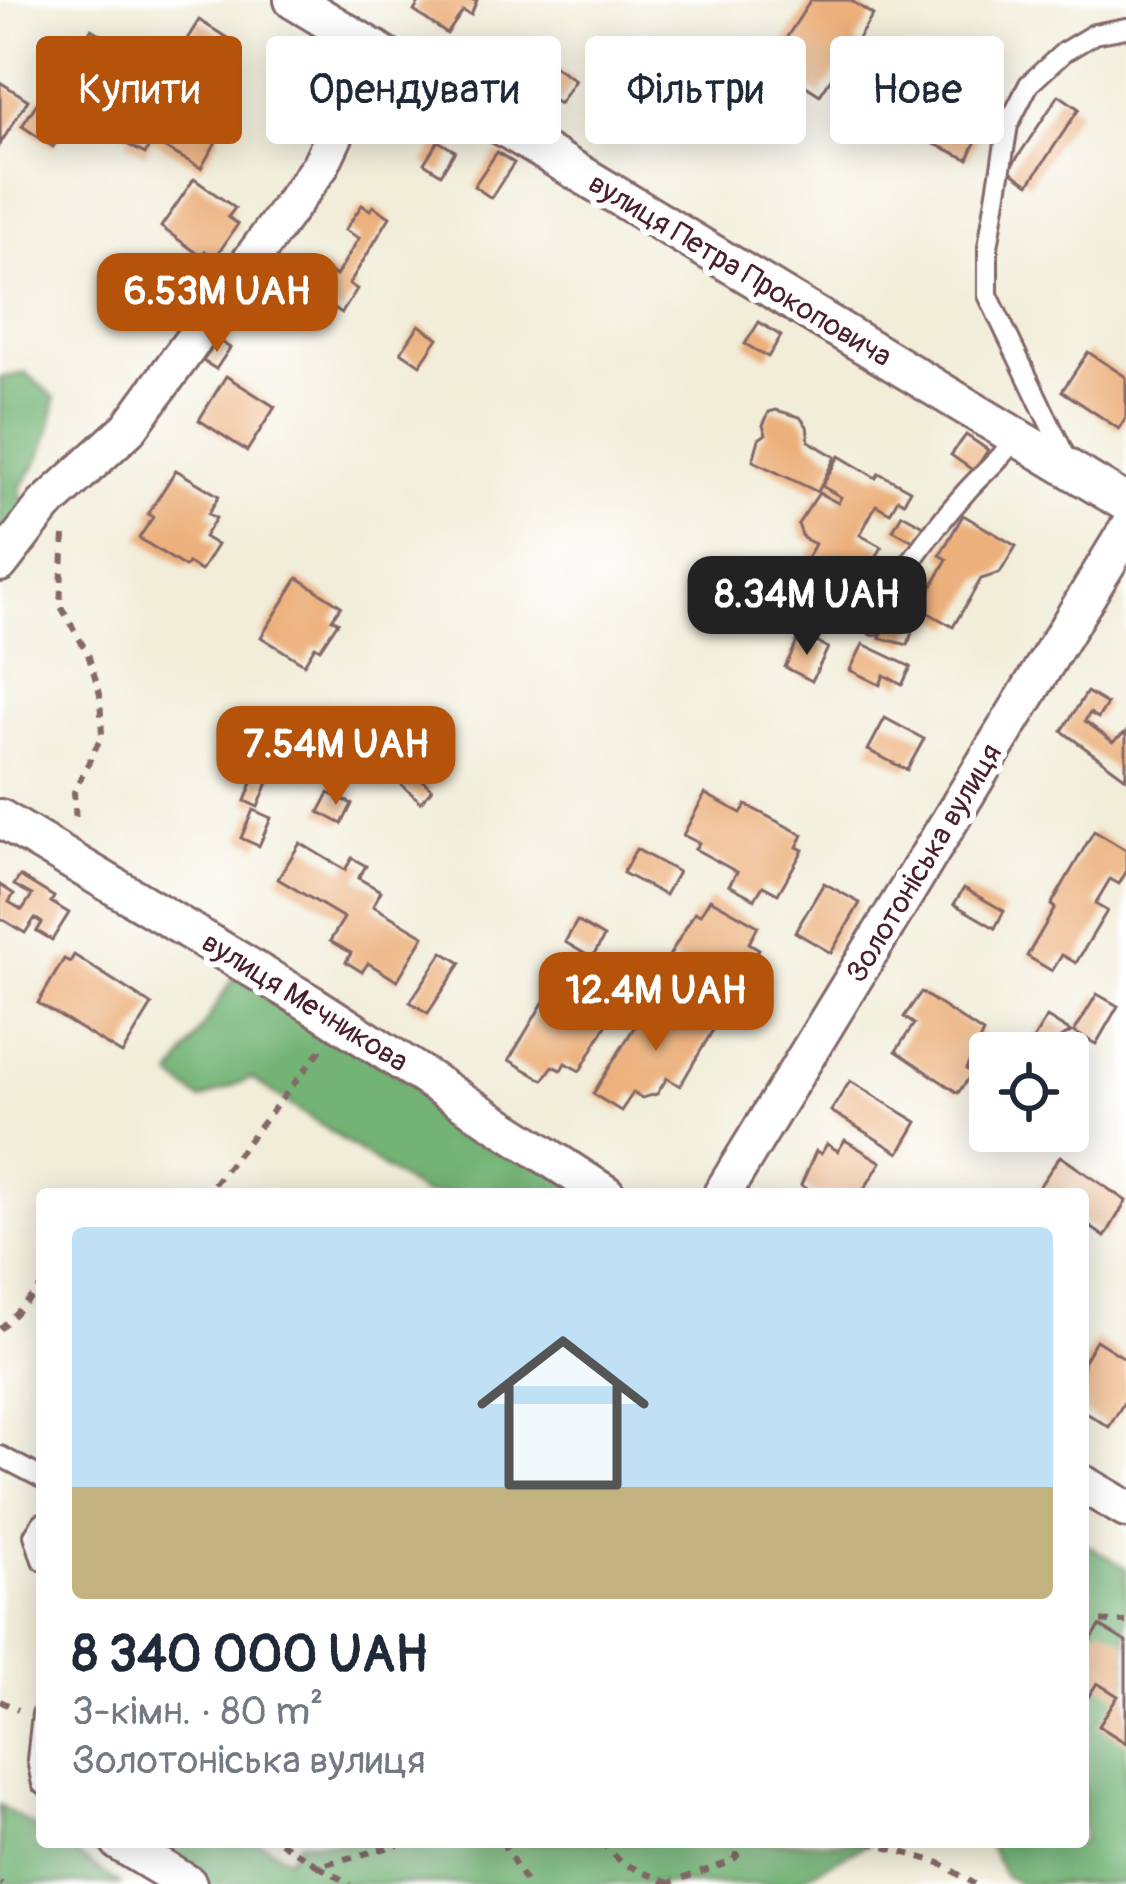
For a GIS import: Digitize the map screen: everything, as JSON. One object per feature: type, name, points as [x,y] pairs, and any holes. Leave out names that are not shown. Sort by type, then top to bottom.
[{"type":"street","name":"вулиця Петра Прокоповича","points":[[292,0],[353,36]]},
{"type":"street","points":[[0,563],[66,484],[129,428],[320,166],[330,144]]},
{"type":"street","name":"вулиця Петра Прокоповича","points":[[532,144],[1126,503]]},
{"type":"street","name":"Золотоніська вулиця","points":[[726,1188],[1126,532]]},
{"type":"street","name":"вулиця Мечникова","points":[[0,818],[315,1006],[597,1188]]},
{"type":"street","points":[[1089,1487],[1126,1509]]},
{"type":"street","points":[[129,1848],[188,1884]]},
{"type":"lane","points":[[1072,470],[988,295],[988,247],[1008,125],[1029,84],[1064,52],[1094,34],[1126,28]]},
{"type":"lane","points":[[875,626],[908,563],[1015,436]]},
{"type":"lane","points":[[0,1456],[36,1475]]},
{"type":"path","points":[[66,484],[60,604],[88,654],[100,694],[102,735],[74,792],[79,865]]},
{"type":"path","points":[[208,1188],[320,1051],[315,1006]]},
{"type":"path","points":[[0,1329],[36,1292]]},
{"type":"path","points":[[1089,1621],[1126,1622]]},
{"type":"path","points":[[290,1848],[350,1884]]},
{"type":"path","points":[[318,1866],[387,1848]]},
{"type":"path","points":[[506,1848],[527,1884]]},
{"type":"path","points":[[607,1848],[622,1863],[667,1884],[731,1862],[736,1848]]},
{"type":"path","points":[[889,1848],[940,1863],[974,1884]]},
{"type":"green space","points":[[26,373],[55,398],[54,411],[45,446],[20,488],[25,515],[0,542],[0,378]]},
{"type":"green space","points":[[236,973],[577,1188],[414,1188],[251,1078],[201,1100],[172,1077]]},
{"type":"green space","points":[[1089,1546],[1126,1568],[1126,1884],[1019,1884],[1004,1875],[990,1848],[1089,1848]]},
{"type":"green space","points":[[0,1805],[36,1828],[36,1848],[66,1848],[120,1884],[0,1884]]},
{"type":"green space","points":[[151,1848],[270,1848],[289,1858],[296,1848],[859,1848],[790,1884],[206,1884]]},
{"type":"building","points":[[421,0],[477,0],[471,15],[463,11],[447,34],[414,11]]},
{"type":"building","points":[[811,0],[850,0],[873,15],[860,36],[830,36],[830,80],[820,95],[806,86],[806,36],[788,36]]},
{"type":"building","points":[[199,20],[224,36],[189,36]]},
{"type":"building","points":[[561,71],[575,80],[561,101]]},
{"type":"building","points":[[0,82],[28,100],[0,144]]},
{"type":"building","points":[[1059,95],[1079,109],[1029,184],[1009,170]]},
{"type":"building","points":[[36,105],[36,135],[22,126]]},
{"type":"building","points":[[127,144],[150,144],[145,154]]},
{"type":"building","points":[[157,144],[215,144],[201,168]]},
{"type":"building","points":[[436,144],[455,151],[441,174],[424,163]]},
{"type":"building","points":[[934,144],[974,144],[968,159]]},
{"type":"building","points":[[497,152],[514,163],[491,198],[474,186]]},
{"type":"building","points":[[194,179],[235,208],[228,217],[238,224],[215,258],[205,251],[201,256],[161,227]]},
{"type":"building","points":[[362,205],[390,217],[349,284],[357,289],[342,313],[314,295],[318,288],[311,283],[322,266],[336,276],[359,238],[345,230]]},
{"type":"building","points":[[113,256],[129,264],[117,288],[101,279]]},
{"type":"building","points":[[759,322],[781,336],[768,357],[745,344]]},
{"type":"building","points":[[419,325],[438,338],[420,365],[401,352]]},
{"type":"building","points":[[218,340],[230,348],[216,369],[203,361]]},
{"type":"building","points":[[1088,352],[1126,377],[1126,418],[1119,429],[1062,391]]},
{"type":"building","points":[[226,376],[275,407],[247,451],[199,420]]},
{"type":"building","points":[[769,412],[800,417],[809,441],[835,457],[818,492],[753,461],[759,439],[766,434],[763,425]]},
{"type":"building","points":[[966,435],[988,450],[974,471],[951,455]]},
{"type":"building","points":[[839,456],[876,478],[879,473],[910,490],[890,513],[876,505],[860,535],[882,547],[865,577],[843,565],[832,584],[802,568],[815,544],[803,538],[798,524],[819,493],[838,503],[841,497],[822,486]]},
{"type":"building","points":[[176,470],[219,496],[208,514],[216,518],[204,537],[217,545],[201,571],[188,563],[185,567],[139,538]]},
{"type":"building","points":[[902,514],[924,526],[915,542],[893,530]]},
{"type":"building","points":[[963,515],[1016,546],[1000,573],[981,579],[953,627],[920,608],[947,559],[940,555]]},
{"type":"building","points":[[298,578],[341,606],[332,619],[338,622],[304,664],[261,637]]},
{"type":"building","points":[[886,618],[914,625],[908,645],[880,638]]},
{"type":"building","points":[[801,634],[828,648],[812,681],[785,667]]},
{"type":"building","points":[[863,644],[911,667],[902,685],[884,675],[880,685],[850,670]]},
{"type":"building","points":[[1087,692],[1107,704],[1098,718],[1090,713],[1085,721],[1113,742],[1126,732],[1126,778],[1062,731]]},
{"type":"building","points":[[885,718],[924,739],[907,770],[868,750]]},
{"type":"building","points":[[294,723],[314,736],[290,772],[271,759]]},
{"type":"building","points":[[395,756],[432,789],[421,802],[384,769]]},
{"type":"building","points":[[255,775],[269,780],[258,807],[245,801]]},
{"type":"building","points":[[329,793],[352,804],[342,824],[319,812]]},
{"type":"building","points":[[705,794],[741,813],[746,805],[803,835],[797,847],[803,850],[778,894],[763,886],[755,899],[729,885],[737,872],[695,849],[699,843],[683,835]]},
{"type":"building","points":[[253,810],[271,818],[259,846],[241,838]]},
{"type":"building","points":[[1094,831],[1126,850],[1126,872],[1119,884],[1110,879],[1095,904],[1107,911],[1076,963],[1062,955],[1052,971],[1027,956]]},
{"type":"building","points":[[300,843],[345,870],[352,858],[366,866],[358,878],[381,891],[373,906],[424,936],[397,981],[368,963],[362,972],[346,962],[351,953],[330,941],[344,918],[278,879]]},
{"type":"building","points":[[636,849],[678,872],[665,895],[623,873]]},
{"type":"building","points":[[20,876],[54,897],[51,902],[69,913],[52,940],[37,931],[42,923],[35,918],[25,933],[0,918],[0,885],[14,894],[9,902],[22,910],[32,895],[14,885]]},
{"type":"building","points":[[824,883],[860,903],[831,953],[795,932]]},
{"type":"building","points":[[964,888],[1004,911],[995,928],[954,904]]},
{"type":"building","points":[[710,899],[758,926],[749,943],[759,949],[734,993],[669,956],[695,912],[700,915]]},
{"type":"building","points":[[577,921],[604,937],[592,958],[565,942]]},
{"type":"building","points":[[443,952],[461,963],[428,1013],[410,1002]]},
{"type":"building","points":[[74,955],[152,1005],[122,1054],[38,1003],[64,959],[70,962]]},
{"type":"building","points":[[569,959],[625,992],[580,1071],[565,1063],[561,1070],[553,1066],[543,1080],[509,1060]]},
{"type":"building","points":[[921,992],[981,1032],[969,1032],[969,1077],[958,1093],[896,1051],[914,1024],[904,1017]]},
{"type":"building","points":[[1097,994],[1118,1006],[1096,1044],[1089,1040],[1089,1032],[1074,1032]]},
{"type":"building","points":[[676,998],[717,1023],[680,1086],[667,1078],[657,1094],[642,1098],[633,1093],[621,1111],[593,1094],[648,1005],[666,1014]]},
{"type":"building","points":[[1047,1017],[1071,1032],[1038,1032]]},
{"type":"building","points":[[850,1081],[917,1122],[899,1153],[831,1111]]},
{"type":"building","points":[[845,1140],[881,1162],[865,1188],[801,1185],[816,1151],[821,1154],[827,1144],[838,1151]]},
{"type":"building","points":[[1060,1156],[1126,1201],[1105,1237],[1089,1226],[1089,1188],[1038,1188]]},
{"type":"building","points":[[1096,1340],[1126,1359],[1126,1399],[1109,1427],[1089,1415],[1089,1352]]},
{"type":"building","points":[[1100,1626],[1126,1642],[1126,1743],[1099,1726],[1118,1696],[1097,1683],[1089,1696],[1089,1643]]}]
